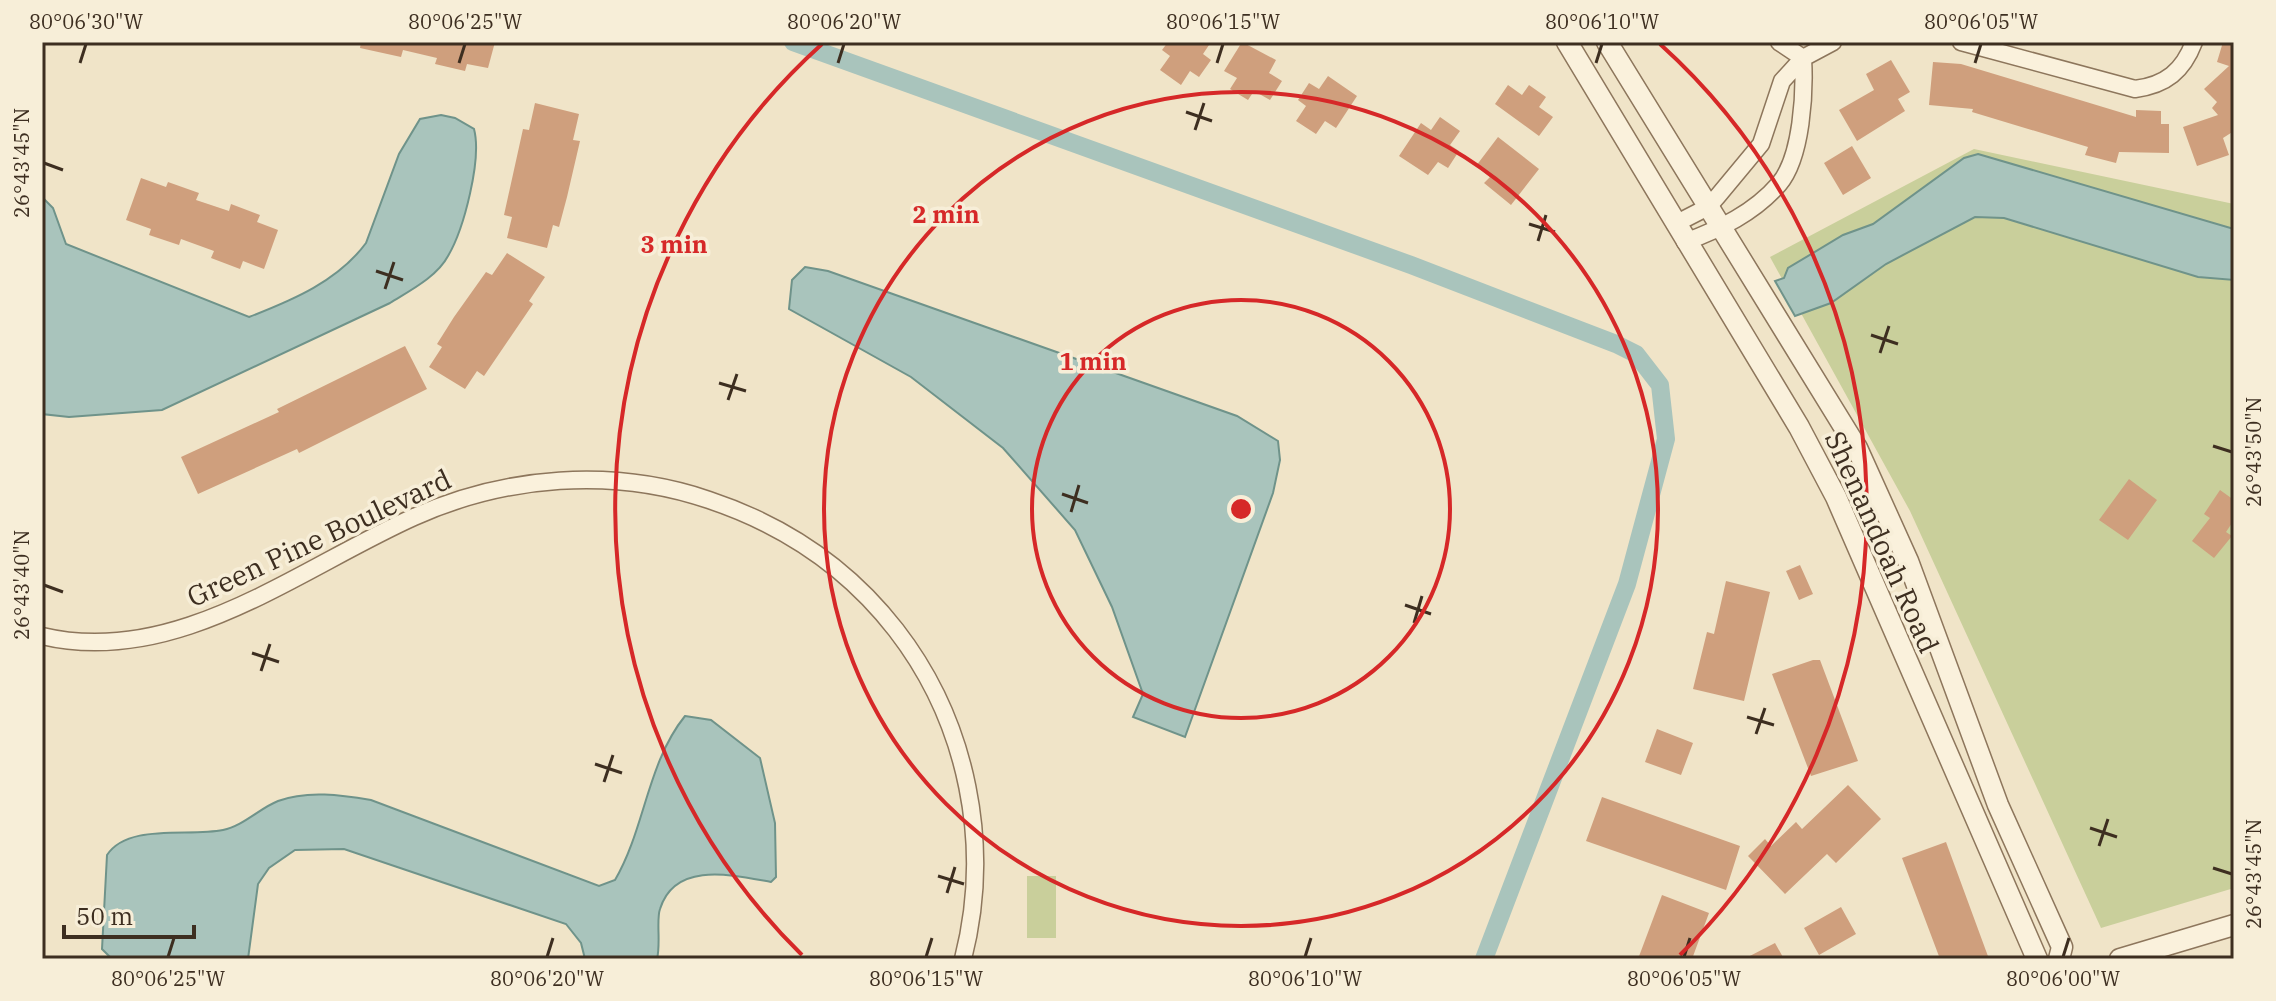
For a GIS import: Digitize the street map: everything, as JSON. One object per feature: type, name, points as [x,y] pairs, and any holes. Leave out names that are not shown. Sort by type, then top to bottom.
[{"type":"street","name":"Shenandoah Road","points":[[1567,42],[1799,427],[1836,497],[2037,959]]},
{"type":"street","name":"Shenandoah Road","points":[[1607,42],[1719,229],[1857,448],[1908,561],[1998,805],[2062,947],[2059,959]]},
{"type":"street","points":[[1779,42],[1803,58]]},
{"type":"street","points":[[1680,233],[1708,207],[1761,144],[1782,81],[1803,58],[1833,42]]},
{"type":"street","points":[[1968,43],[2135,89],[2169,78],[2186,61],[2194,42]]},
{"type":"street","points":[[1680,233],[1719,229],[1735,222],[1780,183],[1789,162],[1805,98],[1803,58]]},
{"type":"street","name":"Green Pine Boulevard","points":[[42,636],[59,640],[122,641],[185,628],[414,517],[502,488],[578,480],[619,481],[694,495],[738,509],[790,536],[850,579],[908,645],[938,696],[963,766],[974,823],[974,897],[963,959]]},
{"type":"street","points":[[2120,959],[2234,925]]},
{"type":"green space","points":[[1974,149],[2234,204],[2234,888],[2101,928],[1910,511],[1770,257]]},
{"type":"green space","points":[[1027,876],[1056,876],[1056,938],[1027,938]]},
{"type":"water","points":[[441,115],[455,118],[474,129],[476,158],[470,194],[454,244],[443,264],[422,283],[390,303],[162,410],[69,417],[42,414],[42,197],[53,208],[66,244],[249,317],[314,288],[355,256],[366,243],[399,154],[420,119]]},
{"type":"water","points":[[1978,154],[2234,229],[2234,280],[2198,277],[2004,218],[1975,217],[1886,264],[1831,303],[1795,316],[1775,281],[1784,278],[1788,268],[1843,235],[1873,224],[1964,158]]},
{"type":"water","points":[[805,267],[828,271],[1237,416],[1278,441],[1280,460],[1273,493],[1185,737],[1133,717],[1143,694],[1112,607],[1075,530],[1003,448],[911,377],[789,309],[792,280]]},
{"type":"water","points":[[685,716],[711,720],[760,758],[775,823],[776,877],[771,882],[706,875],[678,884],[667,894],[660,909],[657,959],[585,959],[581,943],[566,924],[344,849],[295,850],[269,868],[258,884],[248,959],[112,959],[102,949],[107,855],[117,845],[144,835],[223,830],[238,825],[278,801],[301,796],[336,795],[371,800],[599,886],[615,880],[633,839],[662,754]]},
{"type":"building","points":[[361,42],[495,42],[488,68],[467,64],[465,71],[435,64],[437,58],[403,50],[401,57],[360,48]]},
{"type":"building","points":[[1168,42],[1211,42],[1203,54],[1211,60],[1199,77],[1190,71],[1181,85],[1160,70],[1170,56],[1162,50]]},
{"type":"building","points":[[1242,42],[1276,60],[1269,73],[1282,81],[1270,100],[1254,91],[1248,100],[1230,89],[1237,78],[1224,71]]},
{"type":"building","points":[[2223,42],[2234,42],[2234,131],[2223,138],[2229,155],[2197,166],[2183,127],[2218,115],[2212,108],[2217,102],[2204,89],[2229,66],[2217,62]]},
{"type":"building","points":[[1891,60],[1910,92],[1898,99],[1905,111],[1857,141],[1839,110],[1874,90],[1866,74]]},
{"type":"building","points":[[1933,62],[1961,64],[2136,117],[2136,110],[2161,111],[2161,124],[2169,124],[2169,153],[2119,152],[2116,163],[2085,155],[2088,147],[1972,112],[1973,109],[1929,105]]},
{"type":"building","points":[[1328,76],[1357,96],[1336,128],[1325,121],[1316,134],[1296,121],[1306,106],[1298,100],[1309,83],[1319,89]]},
{"type":"building","points":[[1508,85],[1522,95],[1529,85],[1546,97],[1539,107],[1553,117],[1539,136],[1495,104]]},
{"type":"building","points":[[535,103],[579,114],[573,140],[580,141],[567,197],[559,227],[553,225],[547,248],[507,238],[512,217],[504,215],[523,129],[529,130]]},
{"type":"building","points":[[1440,117],[1460,131],[1450,145],[1459,151],[1448,168],[1438,162],[1428,175],[1399,156],[1421,123],[1431,130]]},
{"type":"building","points":[[1498,137],[1539,169],[1511,205],[1484,183],[1490,177],[1476,166]]},
{"type":"building","points":[[1852,146],[1871,178],[1843,195],[1824,163]]},
{"type":"building","points":[[141,178],[166,187],[168,182],[199,193],[196,200],[229,211],[231,204],[260,215],[257,222],[278,230],[264,269],[243,261],[240,269],[211,258],[214,251],[181,239],[179,245],[149,235],[151,229],[126,220]]},
{"type":"building","points":[[507,253],[545,277],[529,301],[533,304],[484,376],[477,371],[465,389],[429,367],[442,347],[437,344],[454,317],[486,272],[492,275]]},
{"type":"building","points":[[405,346],[427,389],[299,453],[297,449],[198,494],[181,457],[279,412],[277,409]]},
{"type":"building","points":[[2129,479],[2157,500],[2128,540],[2099,520]]},
{"type":"building","points":[[2220,490],[2234,500],[2234,520],[2226,532],[2232,536],[2214,558],[2192,541],[2210,518],[2204,514]]},
{"type":"building","points":[[1800,565],[1813,594],[1799,600],[1786,571]]},
{"type":"building","points":[[1726,581],[1770,592],[1744,701],[1693,689],[1707,632],[1714,634]]},
{"type":"building","points":[[1820,660],[1858,761],[1811,776],[1772,674]]},
{"type":"building","points":[[1657,729],[1693,743],[1681,775],[1645,762]]},
{"type":"building","points":[[1848,785],[1881,819],[1836,863],[1827,854],[1785,894],[1748,856],[1765,839],[1771,846],[1796,822],[1802,829]]},
{"type":"building","points":[[1602,797],[1740,846],[1726,890],[1586,841]]},
{"type":"building","points":[[1946,842],[1989,959],[1940,959],[1902,858]]},
{"type":"building","points":[[1662,895],[1709,913],[1692,959],[1638,959]]},
{"type":"building","points":[[1841,907],[1856,934],[1819,955],[1804,928]]},
{"type":"building","points":[[1775,943],[1784,959],[1744,959]]},
{"type":"waterway","points":[[793,42],[1411,265],[1616,344],[1636,354],[1660,385],[1666,439],[1627,584],[1484,959]]}]
